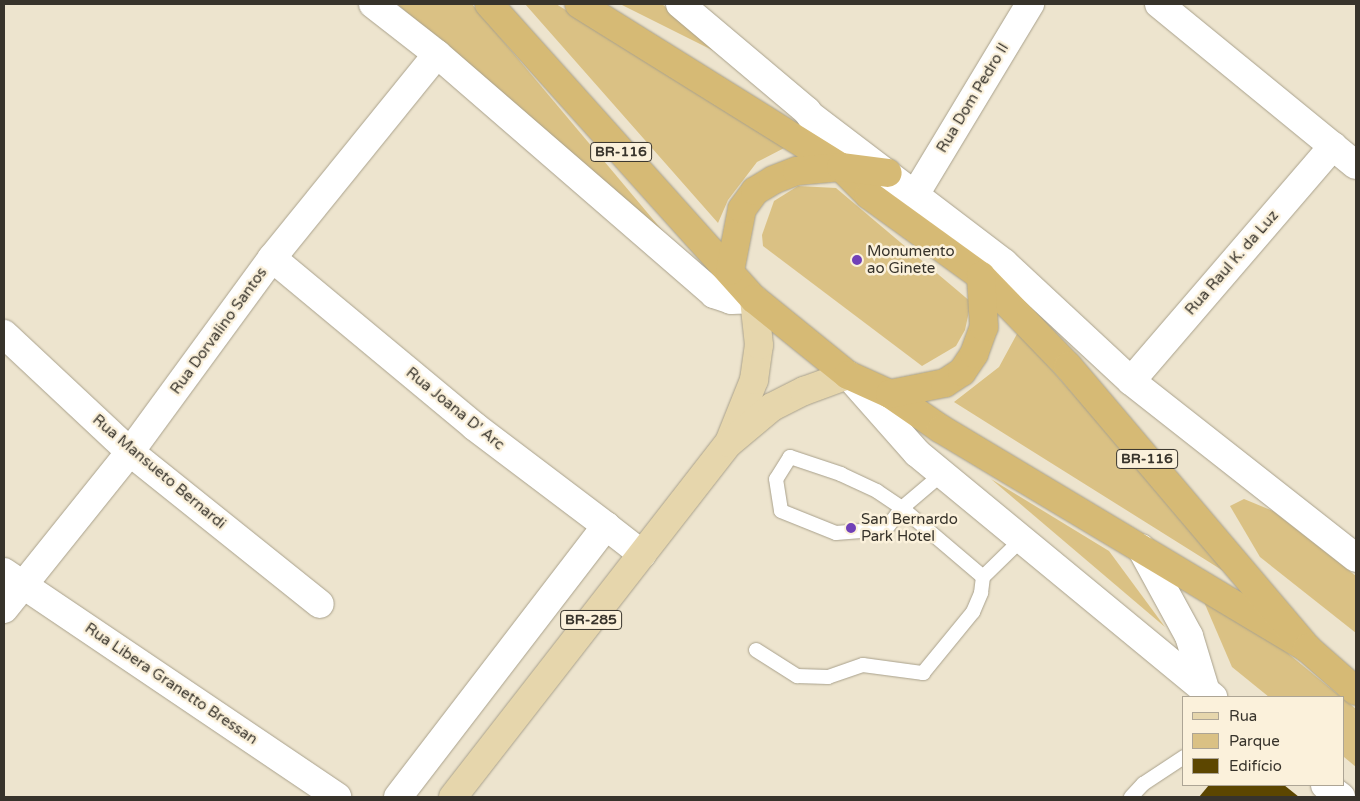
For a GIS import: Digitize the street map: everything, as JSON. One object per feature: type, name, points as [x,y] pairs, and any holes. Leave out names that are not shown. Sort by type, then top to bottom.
[{"type":"highway","name":"BR-116","points":[[489,4],[754,299],[848,375],[890,394],[941,429],[1307,648]]},
{"type":"highway","name":"BR-116","points":[[579,4],[841,167],[869,195],[980,276],[1068,366],[1307,648],[1356,691]]},
{"type":"highway","points":[[730,271],[742,209],[756,192],[797,171],[841,167],[888,172]]},
{"type":"highway","points":[[890,394],[944,383],[962,372],[974,354],[984,327],[980,276]]},
{"type":"main road","name":"BR-285","points":[[729,443],[754,380],[759,345],[754,299]]},
{"type":"main road","name":"BR-285","points":[[453,797],[729,443],[772,408],[804,391],[848,375]]},
{"type":"street","points":[[373,4],[437,54],[714,294],[731,300],[754,299]]},
{"type":"street","points":[[680,4],[811,116],[916,193],[1004,263],[1130,381],[1356,558]]},
{"type":"street","name":"Rua Dom Pedro II","points":[[916,193],[1030,4]]},
{"type":"street","points":[[1163,5],[1356,166]]},
{"type":"street","name":"Rua Dorvalino Santos","points":[[4,609],[14,578],[130,452],[272,258],[437,54]]},
{"type":"street","points":[[811,116],[841,167]]},
{"type":"street","name":"Rua Raul K. da Luz","points":[[1130,381],[1333,146]]},
{"type":"street","name":"Rua Joana D' Arc","points":[[272,258],[474,426],[642,554]]},
{"type":"street","name":"Rua Mansueto Bernardi","points":[[4,334],[130,452],[320,604]]},
{"type":"street","points":[[848,375],[917,453],[1208,696]]},
{"type":"street","points":[[398,797],[606,526]]},
{"type":"street","points":[[1141,548],[1188,636],[1208,696]]},
{"type":"street","name":"Rua Libera Granetto Bressan","points":[[14,578],[337,797]]},
{"type":"street","points":[[1326,786],[1341,797]]},
{"type":"lane","points":[[942,474],[902,508],[886,529],[836,533],[781,511],[776,479],[790,457],[841,474],[877,491],[902,508],[982,577]]},
{"type":"lane","points":[[756,650],[797,676],[828,678],[863,665],[923,673],[973,612],[981,593],[982,577],[1021,540]]},
{"type":"lane","points":[[1131,797],[1143,784],[1182,758]]},
{"type":"green space","points":[[397,4],[472,4],[672,242]]},
{"type":"green space","points":[[525,4],[556,4],[788,146],[757,162],[728,200],[718,223]]},
{"type":"green space","points":[[620,4],[662,4],[724,56]]},
{"type":"green space","points":[[798,186],[836,188],[971,302],[965,330],[956,346],[922,366],[763,246],[762,235],[774,201]]},
{"type":"green space","points":[[1018,332],[1213,551],[1233,577],[954,402],[999,367]]},
{"type":"green space","points":[[991,479],[1109,551],[1165,627]]},
{"type":"green space","points":[[1244,499],[1273,511],[1356,576],[1356,633],[1260,557],[1230,506]]},
{"type":"green space","points":[[1201,595],[1285,651],[1340,696],[1268,696],[1232,667]]},
{"type":"green space","points":[[1345,700],[1356,709],[1356,767],[1345,758]]},
{"type":"building","points":[[1208,786],[1285,786],[1299,797],[1199,797]]},
{"type":"place","name":"Monumento ao Ginete","points":[[857,260]]},
{"type":"place","name":"San Bernardo Park Hotel","points":[[851,528]]}]
